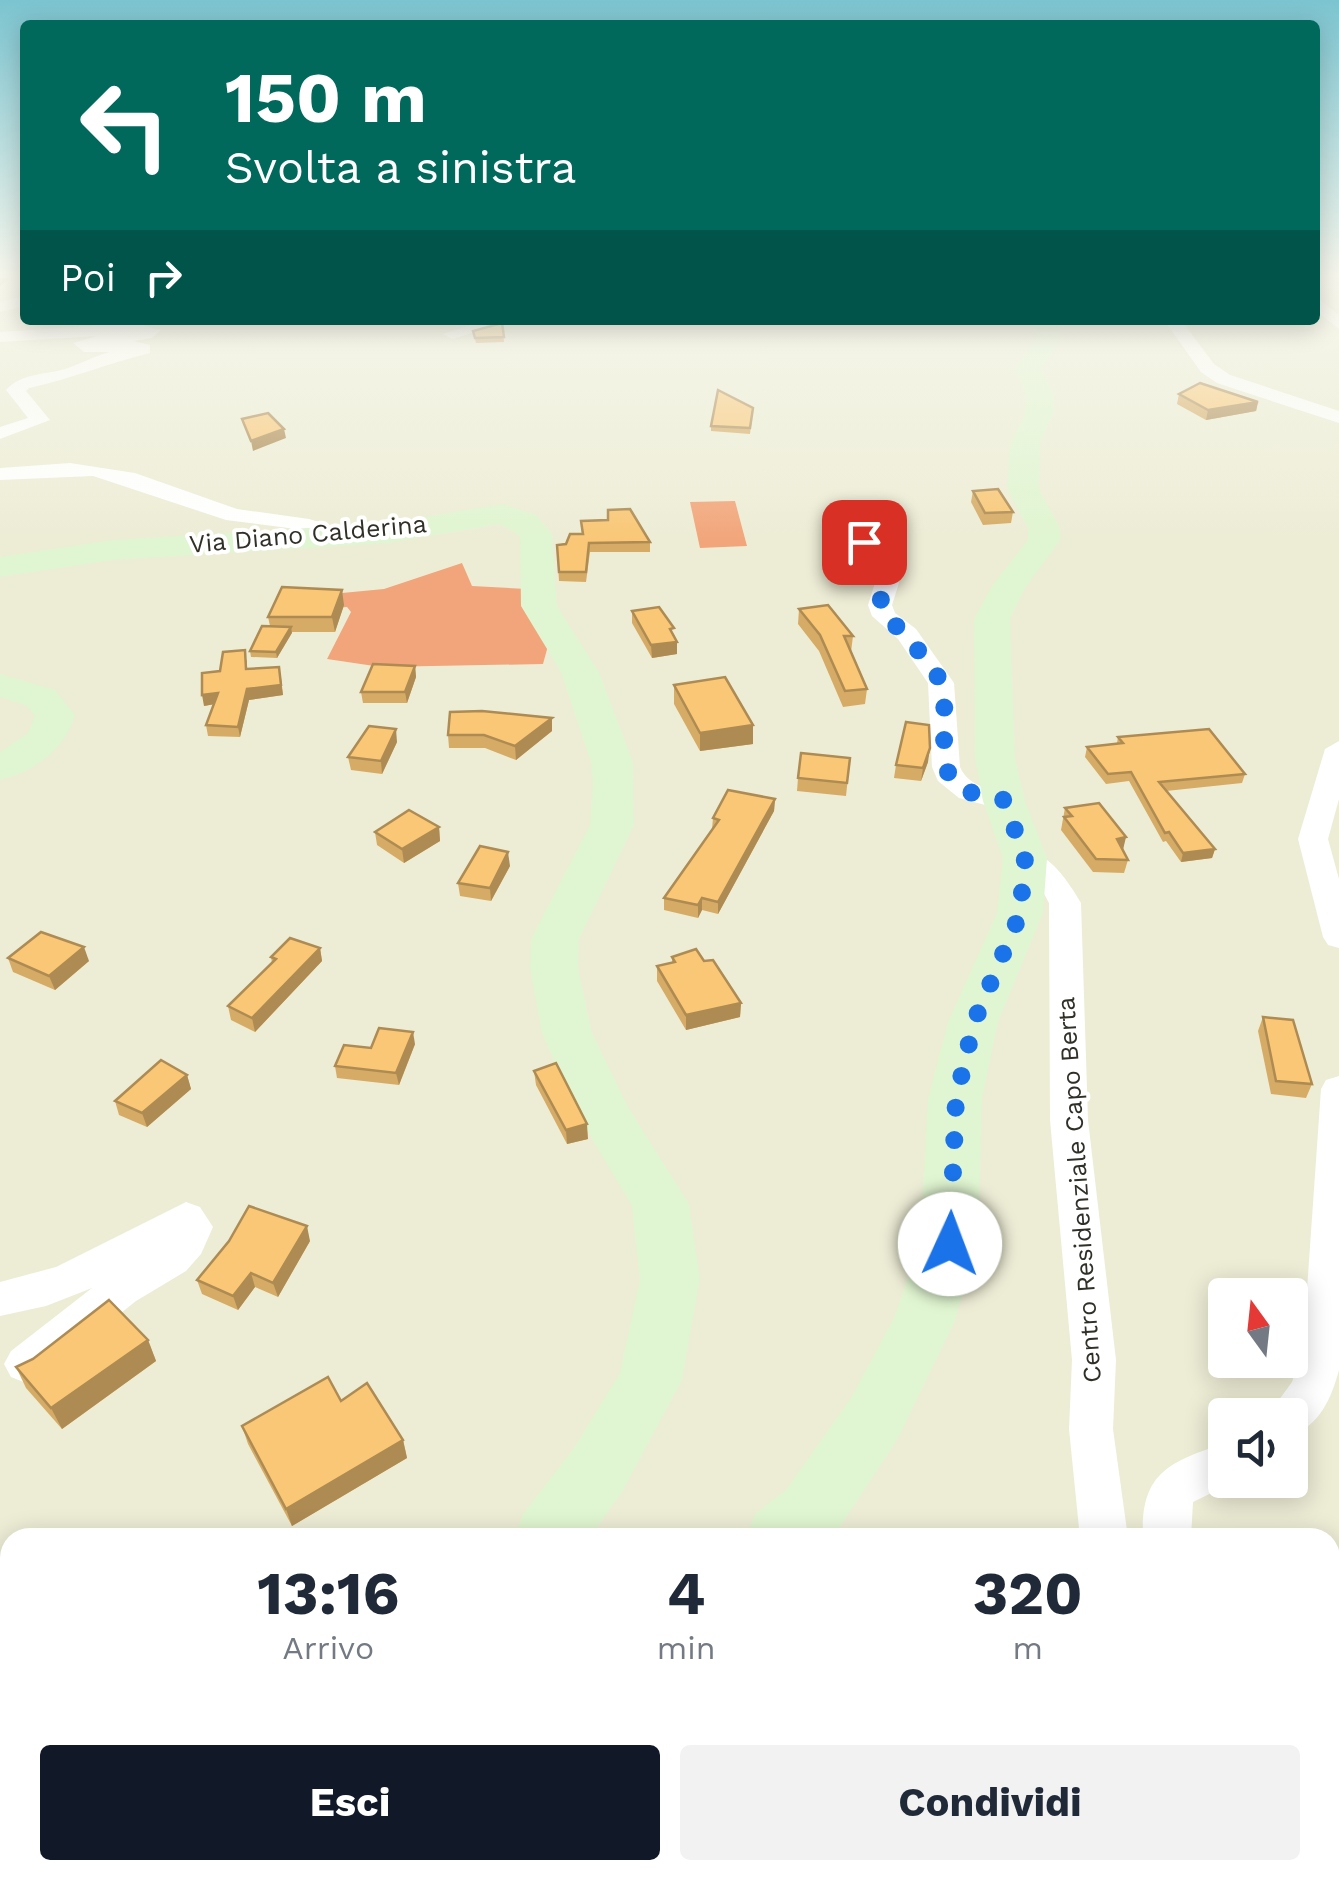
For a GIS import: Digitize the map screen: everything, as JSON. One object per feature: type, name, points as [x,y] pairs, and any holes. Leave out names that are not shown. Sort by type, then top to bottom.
[{"type":"main road","points":[[792,1528],[810,1513],[874,1419],[923,1323],[950,1244],[956,1099],[974,1022],[1020,914],[1025,858],[1004,800],[995,758],[992,619],[1009,586],[1044,541],[1044,528],[1023,488],[1024,442],[1039,414],[1040,394],[1028,369],[1030,366]]},
{"type":"main road","name":"Via Diano Calderina","points":[[10,562],[113,550],[388,533],[503,514],[525,522],[536,534],[539,606],[580,672],[612,762],[612,825],[555,938],[554,968],[567,1033],[605,1116],[660,1204],[670,1279],[650,1380],[598,1470],[555,1528]]},
{"type":"main road","points":[[0,685],[42,698],[55,715],[51,734],[25,756],[0,768]]},
{"type":"street","points":[[0,433],[40,420],[15,390],[23,384],[76,372],[85,366]]},
{"type":"street","points":[[1204,366],[1232,382],[1339,417]]},
{"type":"street","points":[[0,474],[92,470],[123,476],[154,490],[236,515],[289,519],[311,526],[315,538]]},
{"type":"street","points":[[854,512],[869,554],[887,583],[880,604],[884,616],[908,634],[941,683],[946,767],[952,782],[970,792],[1004,800]]},
{"type":"street","points":[[1339,749],[1313,840],[1339,937]]},
{"type":"street","name":"Centro Residenziale Capo Berta","points":[[1025,858],[1054,883],[1065,904],[1070,1120],[1094,1360],[1091,1429],[1103,1528]]},
{"type":"street","points":[[1306,1398],[1324,1347],[1339,1089]]},
{"type":"street","points":[[0,1298],[18,1298],[101,1264],[186,1218],[193,1227],[187,1244],[159,1270],[108,1298],[26,1364]]},
{"type":"street","points":[[1167,1528],[1164,1506],[1180,1480],[1208,1470]]},
{"type":"shaded area","points":[[735,501],[747,546],[700,548],[690,502]]},
{"type":"shaded area","points":[[462,563],[472,586],[526,589],[549,642],[543,664],[381,667],[327,659],[351,612],[347,607],[322,609],[321,595],[384,589]]},
{"type":"building","points":[[1200,383],[1258,402],[1208,410],[1179,394]]},
{"type":"building","points":[[718,390],[753,408],[750,428],[711,426]]},
{"type":"building","points":[[268,413],[284,429],[251,441],[242,419]]},
{"type":"building","points":[[998,489],[1013,512],[985,513],[973,491]]},
{"type":"building","points":[[630,509],[650,542],[589,543],[586,572],[559,572],[557,545],[566,544],[570,534],[583,534],[581,521],[608,520],[608,510]]},
{"type":"building","points":[[282,587],[342,590],[332,617],[268,617]]},
{"type":"building","points":[[828,605],[853,636],[844,636],[867,689],[845,691],[820,635],[799,609]]},
{"type":"building","points":[[659,607],[674,628],[670,629],[677,642],[651,645],[632,611]]},
{"type":"building","points":[[262,626],[291,627],[276,652],[250,651]]},
{"type":"building","points":[[245,650],[246,669],[279,667],[281,685],[247,689],[238,727],[206,725],[218,693],[202,695],[202,673],[220,671],[223,652]]},
{"type":"building","points":[[373,664],[415,666],[405,692],[361,692]]},
{"type":"building","points":[[725,677],[753,725],[700,733],[674,685]]},
{"type":"building","points":[[450,712],[552,718],[515,746],[484,735],[448,735]]},
{"type":"building","points":[[906,722],[929,725],[930,748],[923,768],[896,765]]},
{"type":"building","points":[[369,726],[396,729],[381,761],[348,757]]},
{"type":"building","points":[[1209,729],[1245,774],[1159,782],[1215,849],[1183,853],[1169,832],[1165,833],[1131,772],[1108,774],[1087,747],[1123,743],[1118,737]]},
{"type":"building","points":[[801,753],[850,758],[847,783],[798,778]]},
{"type":"building","points":[[728,790],[775,799],[718,902],[702,898],[698,905],[664,898],[719,820],[713,818]]},
{"type":"building","points":[[1099,803],[1126,837],[1117,839],[1128,860],[1096,859],[1064,817],[1072,816],[1065,808]]},
{"type":"building","points":[[409,810],[439,827],[402,849],[375,832]]},
{"type":"building","points":[[480,846],[508,852],[490,888],[458,883]]},
{"type":"building","points":[[41,932],[84,947],[49,976],[8,958]]},
{"type":"building","points":[[290,938],[320,948],[252,1018],[228,1006],[276,959],[271,957]]},
{"type":"building","points":[[696,949],[704,961],[713,960],[741,1003],[686,1015],[657,966],[675,962],[672,957]]},
{"type":"building","points":[[1263,1017],[1293,1020],[1312,1084],[1276,1081]]},
{"type":"building","points":[[379,1028],[413,1032],[396,1073],[335,1066],[344,1045],[371,1048]]},
{"type":"building","points":[[161,1060],[187,1075],[142,1113],[115,1101]]},
{"type":"building","points":[[556,1063],[587,1124],[566,1130],[534,1071]]},
{"type":"building","points":[[249,1206],[307,1226],[273,1283],[251,1273],[233,1296],[197,1280],[229,1241]]},
{"type":"building","points":[[109,1300],[148,1340],[51,1408],[16,1367],[33,1359]]},
{"type":"building","points":[[328,1377],[341,1401],[367,1383],[403,1440],[286,1509],[242,1426]]},
{"type":"route","points":[[864,542],[887,583],[880,604],[884,616],[908,634],[941,683],[946,767],[952,782],[970,792],[1004,800],[1025,858],[1020,914],[974,1022],[956,1099],[950,1244]]}]
